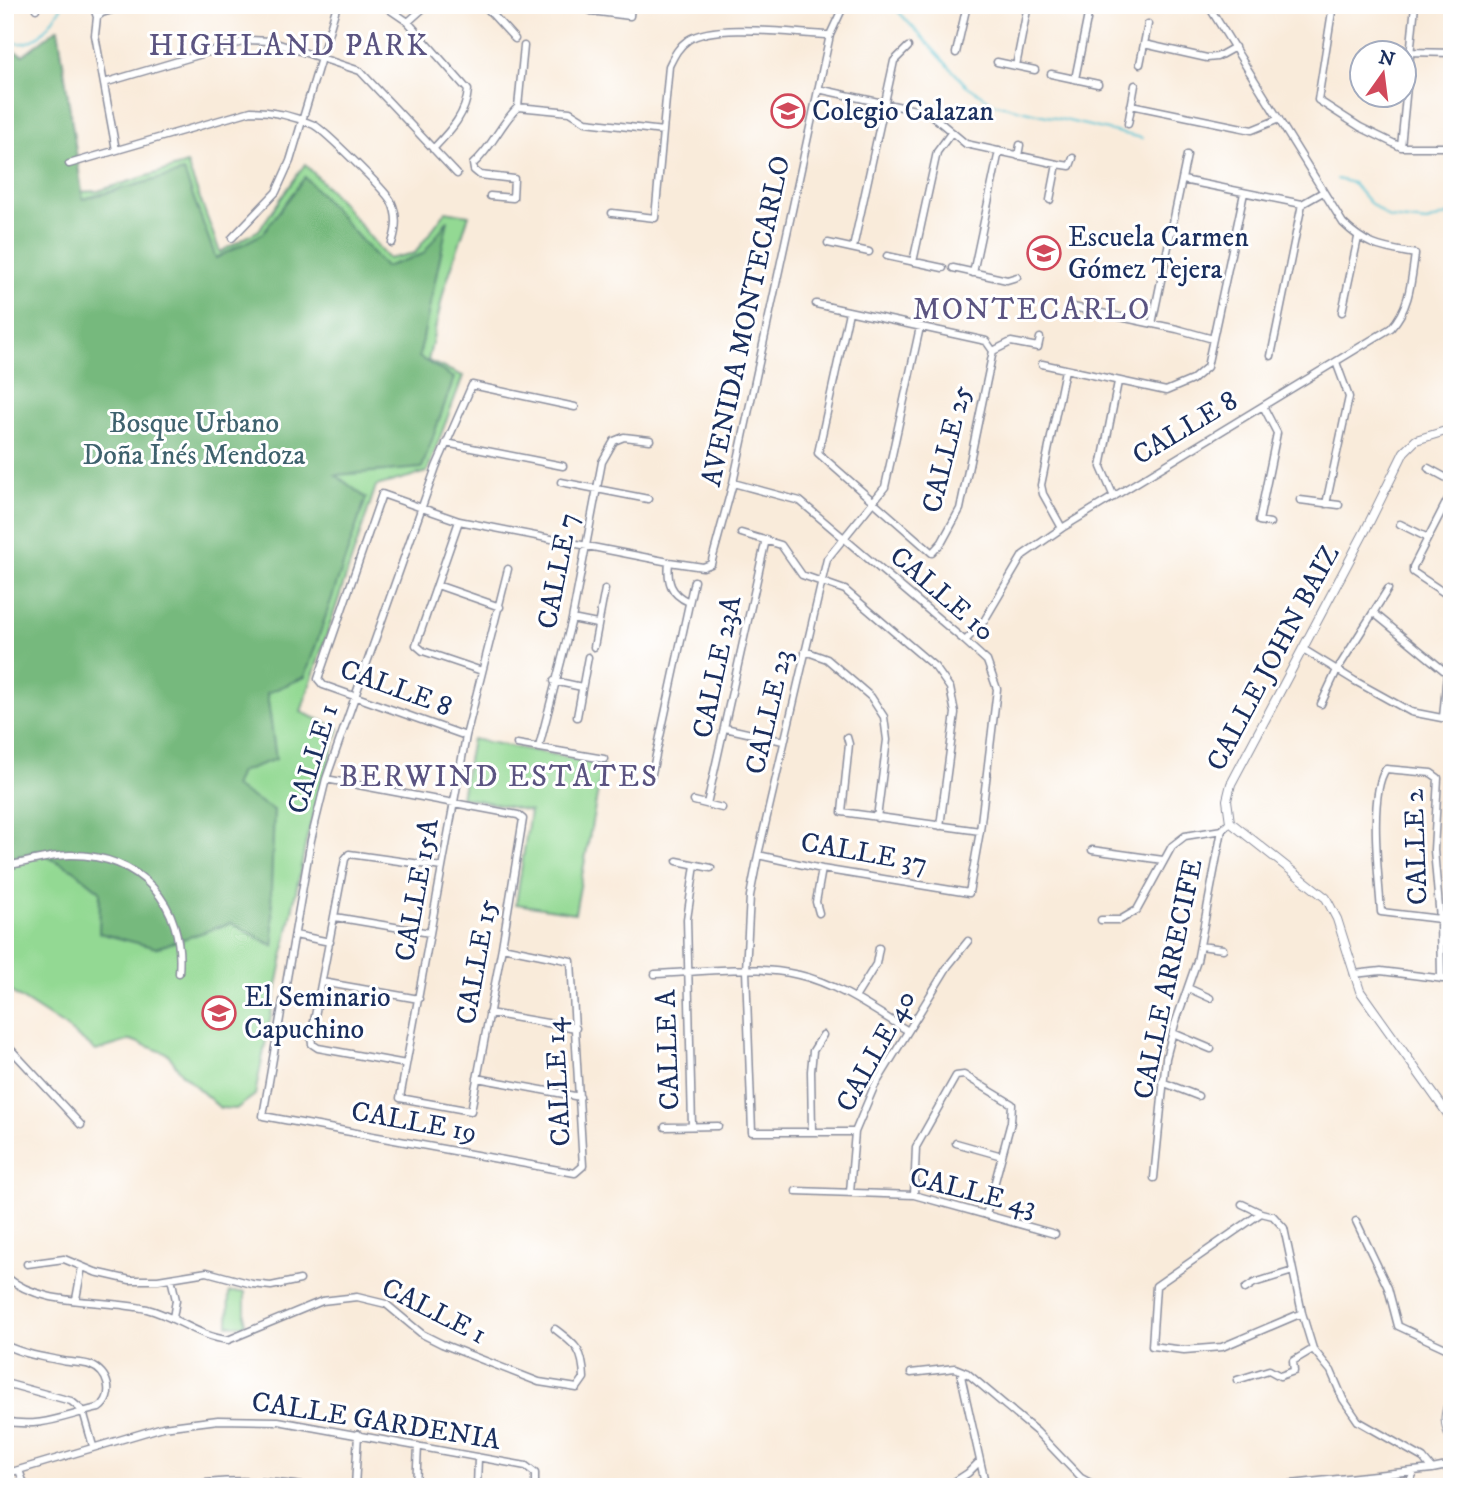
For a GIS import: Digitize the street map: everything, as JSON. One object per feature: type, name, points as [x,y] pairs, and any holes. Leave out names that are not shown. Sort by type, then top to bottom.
[{"type":"street","points":[[93,5],[97,17],[95,35],[116,150]]},
{"type":"street","points":[[97,17],[128,5]]},
{"type":"street","points":[[232,238],[276,192],[290,161],[337,5]]},
{"type":"street","points":[[383,5],[408,22],[468,90],[467,103],[455,126],[433,149]]},
{"type":"street","points":[[408,22],[427,5]]},
{"type":"street","points":[[484,5],[515,39]]},
{"type":"street","points":[[578,5],[590,11],[630,16],[631,5]]},
{"type":"street","name":"AVENIDA MONTECARLO","points":[[669,562],[703,567],[711,564],[733,483],[830,35],[844,5]]},
{"type":"street","points":[[956,53],[967,5]]},
{"type":"street","points":[[1016,65],[1028,5]]},
{"type":"street","points":[[1074,79],[1090,5]]},
{"type":"street","points":[[1333,5],[1318,100],[1360,127],[1401,147],[1452,147]]},
{"type":"street","points":[[1411,38],[1415,5]]},
{"type":"street","points":[[1210,6],[1323,192],[1343,223],[1358,238],[1342,312]]},
{"type":"street","points":[[1140,64],[1148,24]]},
{"type":"street","points":[[612,213],[655,218],[669,66],[677,50],[690,38],[716,30],[830,35]]},
{"type":"street","points":[[104,83],[249,40],[270,41],[360,71],[457,174]]},
{"type":"street","points":[[1144,44],[1207,58],[1217,57],[1235,47]]},
{"type":"street","points":[[489,196],[513,198],[514,179],[480,175],[474,170],[473,164],[492,143],[506,117],[517,107],[524,46]]},
{"type":"street","points":[[853,248],[894,61],[908,47]]},
{"type":"street","points":[[1418,52],[1452,53]]},
{"type":"street","points":[[997,62],[1035,70]]},
{"type":"street","points":[[1051,74],[1098,84]]},
{"type":"street","points":[[1128,124],[1135,85]]},
{"type":"street","points":[[818,89],[929,113],[966,144],[1070,166],[1073,158]]},
{"type":"street","points":[[1131,104],[1252,130],[1279,119]]},
{"type":"street","points":[[517,107],[570,112],[586,122],[663,131]]},
{"type":"street","points":[[1401,147],[1405,108]]},
{"type":"street","points":[[69,164],[251,111],[269,111],[315,126],[330,137],[390,200],[397,219],[392,243]]},
{"type":"street","points":[[914,262],[937,152],[951,133]]},
{"type":"street","points":[[1018,156],[1020,145]]},
{"type":"street","points":[[973,272],[999,151]]},
{"type":"street","points":[[1152,324],[1187,155]]},
{"type":"street","points":[[1050,200],[1057,164]]},
{"type":"street","points":[[1183,180],[1302,204],[1323,192]]},
{"type":"street","points":[[1042,365],[1166,391],[1192,380],[1207,367],[1244,193]]},
{"type":"street","points":[[1271,356],[1302,204]]},
{"type":"street","name":"CALLE 8","points":[[965,640],[984,621],[1023,555],[1062,528],[1391,328],[1401,317],[1410,296],[1415,254],[1381,248],[1358,238]]},
{"type":"street","points":[[828,243],[869,252]]},
{"type":"street","points":[[887,256],[943,268]]},
{"type":"street","points":[[953,268],[1007,280],[1017,277]]},
{"type":"street","points":[[816,304],[986,341],[993,351],[1011,342],[1038,347],[1040,338]]},
{"type":"street","points":[[1073,307],[1213,339]]},
{"type":"street","points":[[849,312],[818,453],[873,504]]},
{"type":"street","name":"CALLE 23","points":[[812,1131],[752,1132],[746,970],[750,896],[820,580],[827,559],[886,487],[920,327]]},
{"type":"street","name":"CALLE 25","points":[[873,504],[932,553],[942,542],[960,509],[993,351]]},
{"type":"street","points":[[1326,504],[1349,397],[1336,362]]},
{"type":"street","points":[[1062,528],[1043,494],[1041,485],[1065,370]]},
{"type":"street","points":[[1114,497],[1101,467],[1118,382]]},
{"type":"street","name":"CALLE 1","points":[[264,1114],[312,840],[326,779],[446,443],[472,385],[575,407]]},
{"type":"street","points":[[1263,406],[1277,433],[1259,521],[1270,523]]},
{"type":"street","name":"CALLE JOHN BAIZ","points":[[1230,822],[1227,800],[1231,785],[1404,453],[1416,440],[1452,429]]},
{"type":"street","name":"CALLE 7","points":[[539,747],[572,619],[602,461],[614,441],[624,437],[650,440]]},
{"type":"street","points":[[446,443],[563,466]]},
{"type":"street","points":[[1428,468],[1452,481]]},
{"type":"street","points":[[561,482],[648,499]]},
{"type":"street","name":"CALLE 10","points":[[733,483],[800,500],[987,661],[997,689],[970,893],[962,892]]},
{"type":"street","points":[[1452,491],[1413,567],[1413,572],[1452,598]]},
{"type":"street","name":"CALLE 8","points":[[422,508],[382,494],[318,678],[323,685],[466,736]]},
{"type":"street","points":[[1300,500],[1339,505]]},
{"type":"street","points":[[422,508],[459,521],[669,562],[671,589],[678,598],[689,602]]},
{"type":"street","points":[[459,521],[416,645],[423,651],[482,671]]},
{"type":"street","points":[[1399,525],[1427,538]]},
{"type":"street","points":[[741,533],[781,545],[803,575],[845,590],[935,667],[950,688],[955,713],[940,826]]},
{"type":"street","name":"CALLE 23A","points":[[707,804],[766,539]]},
{"type":"street","name":"CALLE 15A","points":[[471,1111],[400,1098],[466,736],[508,569]]},
{"type":"street","points":[[651,778],[694,581]]},
{"type":"street","points":[[437,585],[500,607]]},
{"type":"street","points":[[594,647],[605,589]]},
{"type":"street","points":[[1321,704],[1338,670],[1388,589]]},
{"type":"street","points":[[1374,613],[1447,673],[1443,718]]},
{"type":"street","points":[[572,619],[597,624]]},
{"type":"street","points":[[1303,649],[1411,712],[1452,720]]},
{"type":"street","points":[[805,652],[827,659],[871,697],[884,717],[887,740],[877,818]]},
{"type":"street","points":[[577,718],[588,657]]},
{"type":"street","points":[[554,681],[582,687]]},
{"type":"street","points":[[725,728],[783,741]]},
{"type":"street","points":[[847,737],[849,744],[842,812],[980,831]]},
{"type":"street","points":[[517,744],[604,759]]},
{"type":"street","name":"CALLE 2","points":[[1440,919],[1381,912],[1376,824],[1380,777],[1386,769],[1431,772],[1438,778],[1434,850],[1440,919],[1441,979]]},
{"type":"street","points":[[326,779],[455,802]]},
{"type":"street","points":[[694,801],[722,808]]},
{"type":"street","name":"CALLE 15","points":[[455,802],[518,815],[523,819],[471,1111]]},
{"type":"street","points":[[1101,920],[1120,920],[1137,910],[1172,846],[1185,836],[1214,829],[1222,830],[1230,822],[1326,898],[1338,919],[1360,991],[1452,1120]]},
{"type":"street","name":"CALLE ARRECIFE","points":[[1154,1178],[1162,1082],[1173,1033],[1197,961],[1222,830]]},
{"type":"street","points":[[1092,850],[1163,860]]},
{"type":"street","points":[[406,1063],[318,1048],[312,1044],[311,1037],[345,859],[349,854],[442,867]]},
{"type":"street","points":[[5,866],[69,855],[112,860],[136,871],[150,882],[170,910],[180,954],[179,973]]},
{"type":"street","name":"CALLE 37","points":[[758,855],[822,869],[962,892]]},
{"type":"street","points":[[677,861],[711,868]]},
{"type":"street","name":"CALLE A","points":[[692,1126],[687,919],[695,865]]},
{"type":"street","points":[[819,913],[816,902],[822,869]]},
{"type":"street","points":[[335,916],[430,933]]},
{"type":"street","points":[[295,935],[330,942]]},
{"type":"street","name":"CALLE 40","points":[[850,1192],[855,1132],[874,1087],[948,966],[968,941]]},
{"type":"street","points":[[1200,946],[1223,949]]},
{"type":"street","name":"CALLE 14","points":[[502,947],[571,961],[583,1166],[575,1173],[558,1170]]},
{"type":"street","points":[[855,998],[876,964],[879,947]]},
{"type":"street","points":[[655,974],[746,970],[802,975],[855,998],[908,1031]]},
{"type":"street","points":[[1354,974],[1381,971],[1452,980]]},
{"type":"street","points":[[322,982],[419,999]]},
{"type":"street","points":[[1188,988],[1210,998]]},
{"type":"street","points":[[489,1013],[576,1028]]},
{"type":"street","points":[[1173,1033],[1211,1049]]},
{"type":"street","points":[[823,1035],[813,1051],[812,1131],[855,1132]]},
{"type":"street","points":[[5,1043],[81,1125]]},
{"type":"street","points":[[914,1195],[916,1147],[956,1076],[964,1075],[1012,1104],[1011,1122],[986,1215]]},
{"type":"street","points":[[477,1078],[580,1097]]},
{"type":"street","points":[[1162,1082],[1198,1097]]},
{"type":"street","name":"CALLE 19","points":[[264,1114],[558,1170]]},
{"type":"street","points":[[665,1127],[718,1126]]},
{"type":"street","points":[[956,1143],[1002,1157]]},
{"type":"street","name":"CALLE 43","points":[[796,1191],[914,1195],[1055,1234]]},
{"type":"street","points":[[1242,1204],[1273,1216],[1284,1228],[1302,1313],[1313,1349],[1331,1371],[1343,1399],[1358,1421],[1423,1458],[1432,1469]]},
{"type":"street","points":[[1261,1213],[1156,1286],[1152,1346],[1184,1350],[1222,1347],[1302,1313]]},
{"type":"street","points":[[1356,1221],[1388,1288],[1398,1326],[1452,1350]]},
{"type":"street","points":[[27,1264],[64,1259],[95,1272],[130,1280],[171,1278],[207,1272],[252,1284],[271,1286],[300,1280]]},
{"type":"street","points":[[76,1299],[82,1266]]},
{"type":"street","points":[[1245,1289],[1254,1283],[1293,1272]]},
{"type":"street","name":"CALLE 1","points":[[5,1276],[33,1293],[146,1309],[173,1318],[213,1338],[228,1340],[321,1301],[357,1297],[386,1304],[422,1334],[442,1343],[539,1382],[577,1388],[584,1378],[584,1359],[574,1345],[555,1329]]},
{"type":"street","points":[[171,1278],[176,1300],[173,1318]]},
{"type":"street","points":[[5,1345],[31,1354],[92,1366],[106,1377],[109,1391],[106,1403],[99,1408],[47,1423],[23,1425],[5,1421]]},
{"type":"street","points":[[1237,1380],[1269,1370],[1280,1376],[1294,1371],[1293,1362],[1313,1349]]},
{"type":"street","points":[[911,1373],[954,1368],[967,1373],[1028,1424],[1081,1478],[1098,1487]]},
{"type":"street","points":[[967,1373],[961,1376],[986,1487]]},
{"type":"street","points":[[5,1382],[71,1401],[83,1411],[93,1446]]},
{"type":"street","points":[[1452,1392],[1444,1426],[1452,1441]]},
{"type":"street","name":"CALLE GARDENIA","points":[[5,1474],[163,1427],[219,1420],[278,1421],[526,1466],[535,1473],[535,1487]]},
{"type":"street","points":[[355,1487],[358,1434]]},
{"type":"street","points":[[416,1487],[418,1446]]},
{"type":"street","points":[[477,1487],[478,1457]]},
{"type":"street","points":[[948,1486],[980,1461]]},
{"type":"street","points":[[1282,1487],[1290,1483],[1414,1472],[1452,1465]]},
{"type":"street","points":[[19,1470],[25,1487]]},
{"type":"street","points":[[1407,1487],[1414,1472]]},
{"type":"street","points":[[176,1487],[215,1480],[275,1481],[308,1487]]},
{"type":"green space","name":"Bosque Urbano Doña Inés Mendoza","points":[[58,28],[83,199],[184,172],[216,258],[262,234],[305,177],[385,267],[423,254],[448,220],[419,357],[454,378],[422,468],[336,475],[366,498],[305,677],[267,693],[276,759],[240,772],[234,787],[274,810],[271,890],[274,946],[231,923],[156,948],[99,933],[100,891],[74,870],[36,851],[5,860],[5,47],[23,55]]},
{"type":"green space","name":"Bosque Urbano Doña Inés Mendoza","points":[[5,163],[77,192],[98,191],[187,164],[220,252],[259,230],[305,164],[341,202],[388,259],[415,253],[446,211],[469,215],[444,290],[428,361],[463,376],[427,472],[376,486],[301,712],[339,728],[307,837],[255,1095],[236,1109],[220,1108],[182,1074],[168,1054],[131,1040],[96,1051],[64,1026],[5,988]]},
{"type":"green space","points":[[472,739],[603,764],[575,913],[516,904],[530,811],[461,797]]},
{"type":"green space","points":[[229,1292],[245,1292],[245,1325],[228,1325]]},
{"type":"waterway","points":[[5,41],[25,43],[33,40],[46,29],[63,5]]},
{"type":"waterway","points":[[881,5],[897,10],[966,85],[995,104],[1142,138]]},
{"type":"waterway","points":[[1337,179],[1353,183],[1369,202],[1389,218],[1427,222],[1452,213]]},
{"type":"place","name":"Colegio Calazan","points":[[788,111]]},
{"type":"place","name":"Escuela Carmen Gómez Tejera","points":[[1044,253]]},
{"type":"place","name":"El Seminario Capuchino","points":[[219,1013]]},
{"type":"district","name":"HIGHLAND PARK","points":[[289,46]]},
{"type":"district","name":"MONTECARLO","points":[[1032,310]]},
{"type":"district","name":"BERWIND ESTATES","points":[[499,777]]}]
